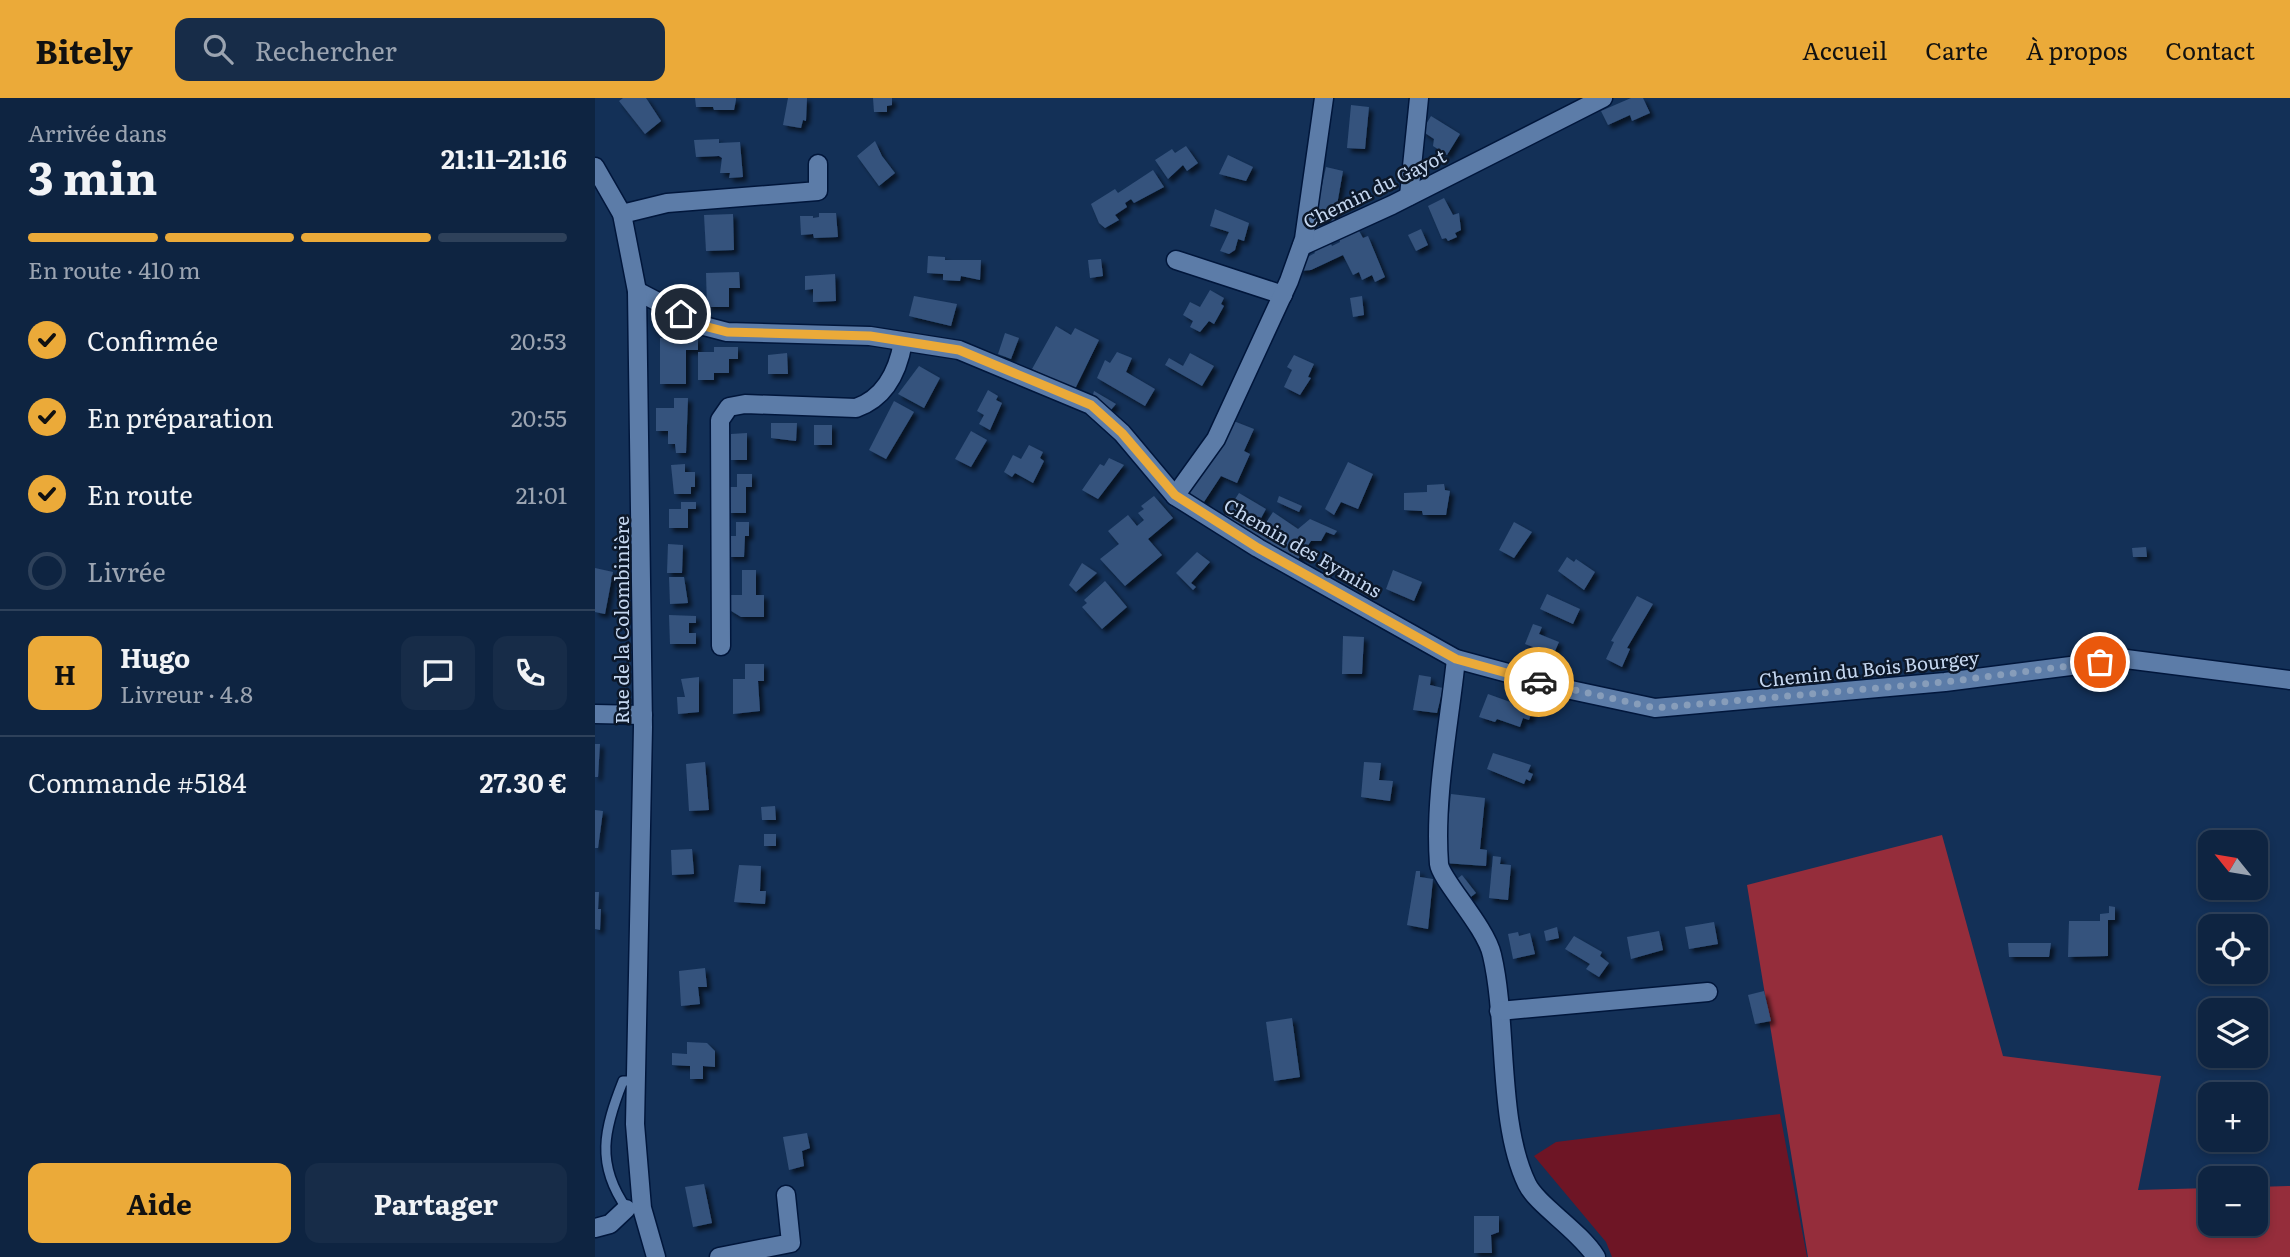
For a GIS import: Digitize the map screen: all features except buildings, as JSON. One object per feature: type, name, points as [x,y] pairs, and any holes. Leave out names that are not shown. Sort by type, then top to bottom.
[{"type":"street","points":[[1302,246],[1324,98]]},
{"type":"street","points":[[1409,196],[1419,98]]},
{"type":"street","name":"Chemin du Gayot","points":[[1175,495],[1216,439],[1283,295],[1302,246],[1409,196],[1603,98]]},
{"type":"street","points":[[622,214],[667,203],[818,191],[818,164]]},
{"type":"street","name":"Rue de la Colombinière","points":[[595,167],[622,214],[637,291],[643,715],[634,1209],[656,1257]]},
{"type":"street","points":[[1176,260],[1283,295]]},
{"type":"street","name":"Chemin des Eymins","points":[[637,291],[704,326],[727,332],[870,336],[959,350],[1091,405],[1122,433],[1175,495],[1258,548],[1456,659]]},
{"type":"street","points":[[721,646],[720,420],[729,407],[745,404],[856,408],[873,403],[884,389],[901,357],[903,342]]},
{"type":"street","points":[[1456,659],[1438,826],[1440,869],[1473,914],[1492,953],[1511,1121],[1529,1188],[1586,1241],[1596,1257]]},
{"type":"street","name":"Chemin du Bois Bourgey","points":[[1456,659],[1655,708],[1945,682],[2126,659],[2290,680]]},
{"type":"street","points":[[595,714],[643,715]]},
{"type":"street","points":[[1499,1011],[1707,992]]},
{"type":"street","points":[[719,1257],[791,1243],[786,1195]]},
{"type":"street","points":[[595,1228],[610,1224],[634,1209]]},
{"type":"lane","points":[[634,1209],[605,1170],[604,1129],[623,1081],[637,1081]]},
{"type":"shaded area","points":[[1942,835],[2003,1056],[2161,1076],[2138,1190],[2198,1188],[2198,1236],[2268,1236],[2268,1187],[2290,1186],[2290,1257],[1808,1257],[1747,885]]},
{"type":"shaded area","points":[[1780,1114],[1807,1257],[1612,1257],[1606,1242],[1534,1156],[1556,1142]]},
{"type":"way so far","points":[[1539,682],[1655,708],[1727,704],[1945,682],[2100,662]]},
{"type":"route","points":[[681,314],[704,326],[727,332],[870,336],[959,350],[1091,405],[1122,433],[1175,495],[1258,548],[1456,659],[1539,682]]}]
